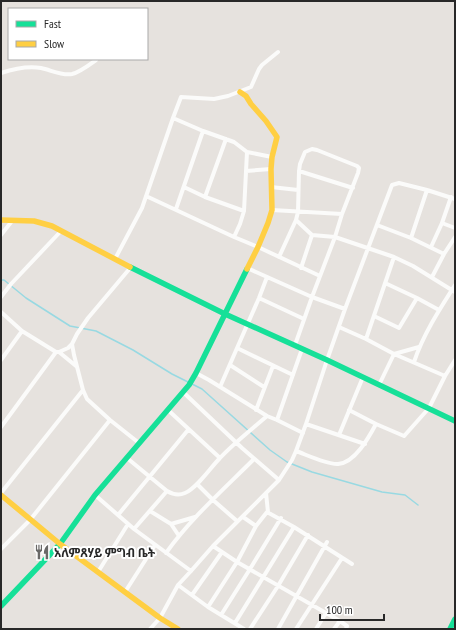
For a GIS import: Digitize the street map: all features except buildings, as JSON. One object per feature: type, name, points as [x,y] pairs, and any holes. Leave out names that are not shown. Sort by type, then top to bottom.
[{"type":"street","points":[[115,259],[142,208],[181,97],[214,99],[240,92],[252,85],[262,65],[278,52]]},
{"type":"street","points":[[1,73],[32,67],[72,74],[96,60]]},
{"type":"street","points":[[1,606],[60,544],[95,495],[183,392],[196,373],[258,247],[272,210],[271,169],[277,136],[246,96],[240,92]]},
{"type":"street","points":[[173,118],[234,142],[247,152],[272,157]]},
{"type":"street","points":[[176,209],[203,131]]},
{"type":"street","points":[[205,196],[226,139]]},
{"type":"street","points":[[279,257],[296,220],[298,212],[299,171],[305,152],[312,149],[317,150],[358,166],[358,173],[295,345]]},
{"type":"street","points":[[234,237],[244,211],[247,152]]},
{"type":"street","points":[[246,171],[271,169]]},
{"type":"street","points":[[299,171],[352,188]]},
{"type":"street","points":[[150,629],[160,618],[178,586],[213,546],[279,480],[292,460],[303,433],[345,309],[392,185],[399,183],[453,198],[431,247]]},
{"type":"street","points":[[184,187],[244,211]]},
{"type":"street","points":[[272,187],[298,190]]},
{"type":"street","points":[[412,238],[427,190]]},
{"type":"street","points":[[146,196],[320,276]]},
{"type":"street","points":[[272,210],[342,214]]},
{"type":"street","points":[[1,220],[34,221],[52,226],[225,314],[295,345],[455,421]]},
{"type":"street","points":[[296,220],[312,235],[335,237],[394,258],[414,266],[453,291]]},
{"type":"street","points":[[1,235],[12,221]]},
{"type":"street","points":[[442,223],[455,228]]},
{"type":"street","points":[[377,225],[412,238],[444,254]]},
{"type":"street","points":[[1,297],[11,284],[61,231]]},
{"type":"street","points":[[301,268],[312,235]]},
{"type":"street","points":[[432,277],[455,237]]},
{"type":"street","points":[[366,339],[394,258]]},
{"type":"street","points":[[1,427],[58,352],[68,348],[72,344],[88,318],[131,267]]},
{"type":"street","points":[[248,268],[312,297],[345,309]]},
{"type":"street","points":[[220,387],[248,324],[267,276]]},
{"type":"street","points":[[385,283],[439,310]]},
{"type":"street","points":[[414,362],[419,347],[439,310],[453,291],[455,285]]},
{"type":"street","points":[[259,298],[304,319]]},
{"type":"street","points":[[374,316],[399,328],[417,298]]},
{"type":"street","points":[[1,312],[22,331],[58,352],[77,366]]},
{"type":"street","points":[[339,327],[394,354],[445,376]]},
{"type":"street","points":[[1,360],[22,331]]},
{"type":"street","points":[[72,344],[83,390],[87,399],[139,443]]},
{"type":"street","points":[[379,385],[394,354],[419,347]]},
{"type":"street","points":[[237,348],[293,375]]},
{"type":"street","points":[[277,420],[302,349]]},
{"type":"street","points":[[349,410],[404,436],[429,408],[455,360]]},
{"type":"street","points":[[230,365],[264,387]]},
{"type":"street","points":[[256,410],[273,366]]},
{"type":"street","points":[[196,373],[256,410],[303,433]]},
{"type":"street","points":[[339,435],[363,377]]},
{"type":"street","points":[[83,390],[1,494],[60,544],[160,618],[178,629]]},
{"type":"street","points":[[183,392],[254,459],[279,480]]},
{"type":"street","points":[[168,410],[220,458]]},
{"type":"street","points":[[127,458],[167,491],[173,494],[182,494],[197,484],[236,442],[267,416]]},
{"type":"street","points":[[1,550],[30,520],[110,420]]},
{"type":"street","points":[[306,424],[365,444]]},
{"type":"street","points":[[296,451],[338,464],[347,461],[365,444],[376,424]]},
{"type":"street","points":[[118,515],[188,430]]},
{"type":"street","points":[[166,553],[196,517],[254,459]]},
{"type":"street","points":[[197,484],[237,521]]},
{"type":"street","points":[[134,529],[167,491]]},
{"type":"street","points":[[266,493],[268,512]]},
{"type":"street","points":[[95,495],[134,529],[191,571]]},
{"type":"street","points":[[150,510],[171,524],[179,536]]},
{"type":"street","points":[[208,607],[237,562],[256,526],[266,512],[268,512]]},
{"type":"street","points":[[268,512],[281,518],[352,564]]},
{"type":"street","points":[[171,524],[196,517]]},
{"type":"street","points":[[243,517],[256,526]]},
{"type":"street","points":[[221,615],[281,518]]},
{"type":"street","points":[[98,572],[128,524]]},
{"type":"street","points":[[235,623],[294,527]]},
{"type":"street","points":[[250,629],[278,586],[308,535]]},
{"type":"street","points":[[278,629],[327,542]]},
{"type":"street","points":[[125,592],[155,545]]},
{"type":"street","points":[[213,546],[250,570],[340,621],[346,626],[346,629]]},
{"type":"street","points":[[192,595],[222,552]]},
{"type":"street","points":[[296,629],[342,558]]},
{"type":"street","points":[[178,586],[208,607],[244,629]]},
{"type":"street","points":[[316,629],[326,613]]},
{"type":"street","points":[[450,629],[455,619]]},
{"type":"street","points":[[334,629],[340,621]]},
{"type":"waterway","points":[[1,280],[4,280],[26,298],[70,326],[96,331],[133,350],[172,374],[202,389],[270,450],[287,462],[312,472],[382,492],[405,495],[418,505]]},
{"type":"traffic: fast","points":[[130,267],[225,314],[327,360],[455,421]]},
{"type":"traffic: fast","points":[[1,606],[60,544],[95,495],[189,385],[247,269]]},
{"type":"traffic: fast","points":[[450,629],[455,619]]},
{"type":"traffic: slow","points":[[240,92],[246,96],[277,137],[272,157],[271,169],[272,210],[258,247],[247,269]]},
{"type":"traffic: slow","points":[[1,220],[34,221],[52,226],[130,267]]},
{"type":"traffic: slow","points":[[1,495],[60,544],[160,618],[178,629]]},
{"type":"place","name":"አለምጸሃይ ምግብ ቤት","points":[[42,552]]}]
